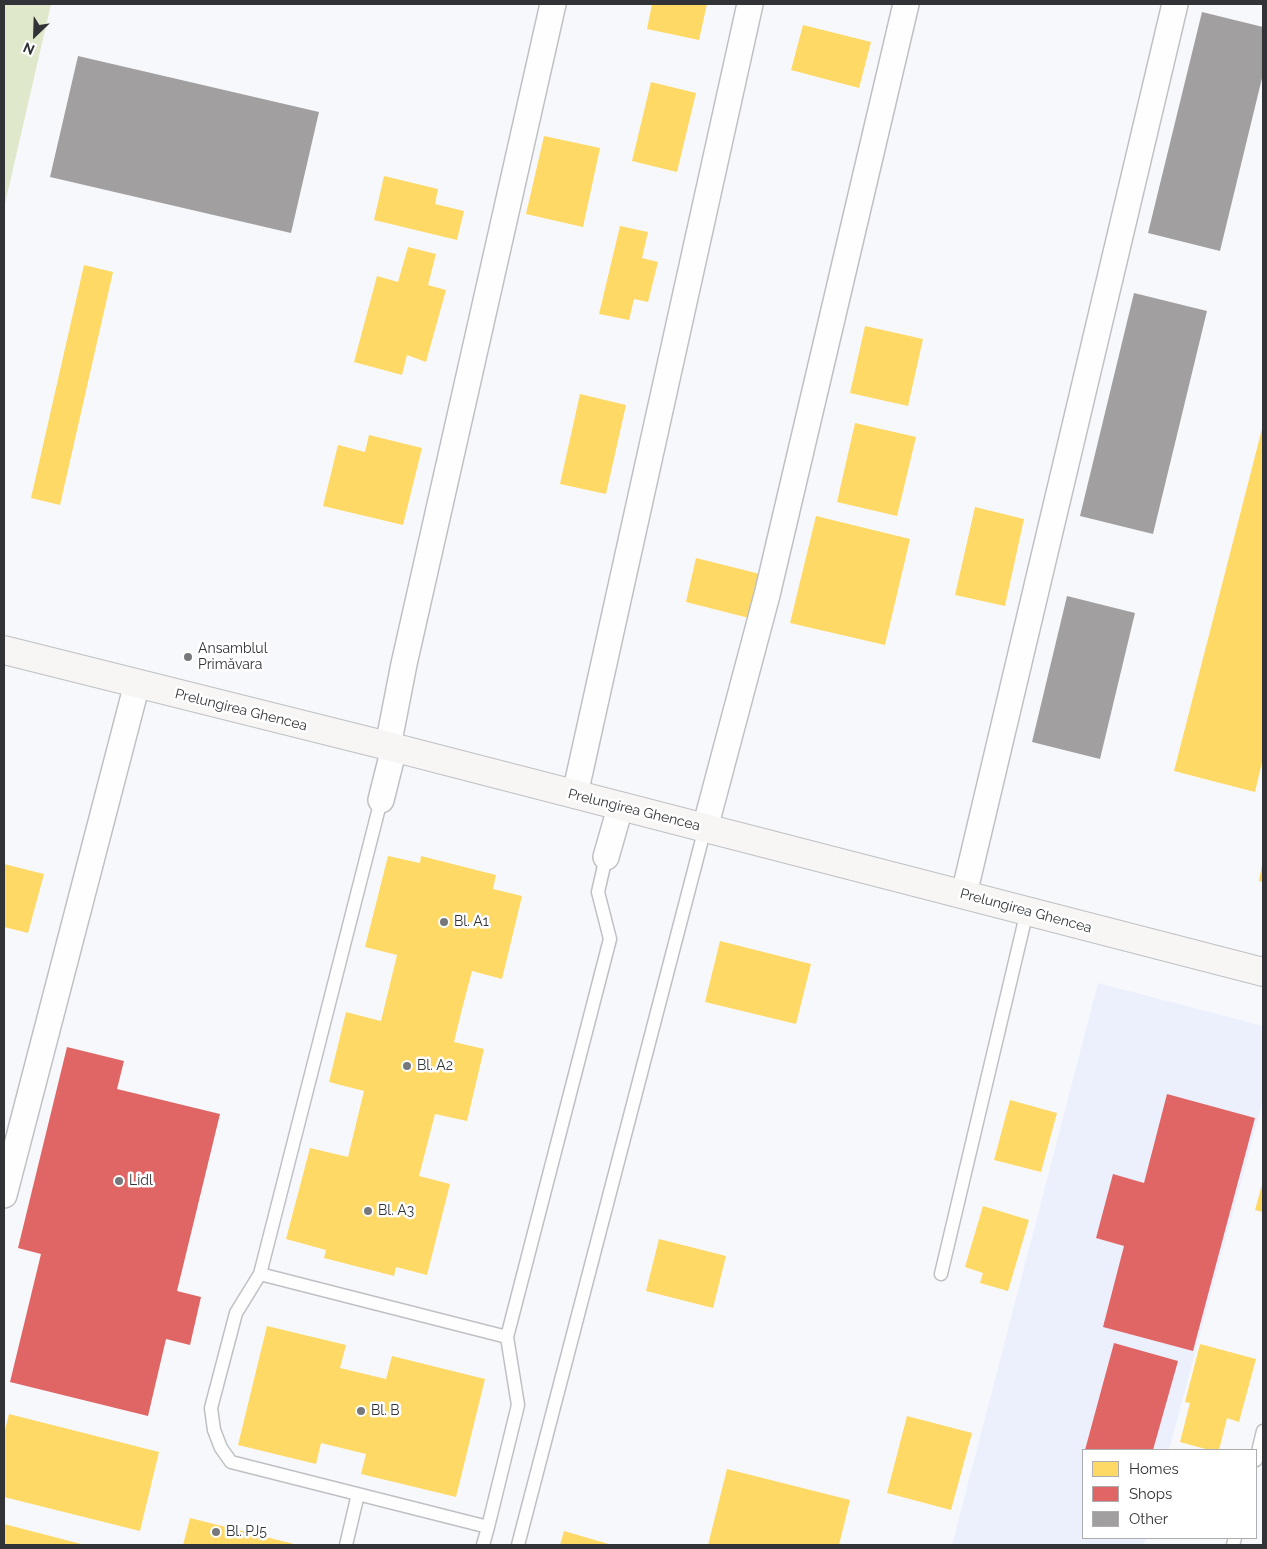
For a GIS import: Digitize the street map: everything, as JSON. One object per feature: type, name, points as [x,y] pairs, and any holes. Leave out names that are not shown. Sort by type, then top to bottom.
[{"type":"main road","name":"Prelungirea Ghencea","points":[[4,650],[575,794],[620,808],[964,894],[1263,972]]},
{"type":"street","points":[[381,800],[404,664],[554,4]]},
{"type":"street","points":[[575,794],[750,4]]},
{"type":"street","points":[[705,828],[767,595],[906,4]]},
{"type":"street","points":[[964,894],[1175,4]]},
{"type":"street","points":[[4,1195],[137,684]]},
{"type":"street","points":[[606,857],[620,808]]},
{"type":"lane","points":[[381,800],[260,1274],[236,1313],[211,1408],[214,1430],[221,1448],[231,1462],[488,1527]]},
{"type":"lane","points":[[518,1545],[705,828]]},
{"type":"lane","points":[[484,1545],[518,1405],[507,1337],[610,939],[598,892],[606,857]]},
{"type":"lane","points":[[941,1274],[1027,911]]},
{"type":"lane","points":[[260,1274],[507,1337]]},
{"type":"lane","points":[[1257,1456],[1263,1431]]},
{"type":"lane","points":[[346,1545],[358,1494]]},
{"type":"shaded area","points":[[1098,983],[1263,1026],[1263,1100],[1169,1449],[1082,1449],[1082,1539],[1146,1539],[1144,1545],[952,1545]]},
{"type":"green space","points":[[4,4],[51,4],[4,208]]},
{"type":"building: Homes","points":[[652,4],[707,4],[699,40],[647,29]]},
{"type":"building: Homes","points":[[803,25],[871,42],[859,88],[791,70]]},
{"type":"building: Homes","points":[[651,82],[696,93],[677,172],[632,161]]},
{"type":"building: Homes","points":[[544,136],[600,148],[583,227],[526,214]]},
{"type":"building: Homes","points":[[384,176],[438,189],[435,204],[464,211],[457,240],[374,220]]},
{"type":"building: Homes","points":[[620,226],[648,232],[642,258],[658,262],[648,302],[634,299],[629,320],[599,314]]},
{"type":"building: Homes","points":[[408,247],[436,254],[428,285],[446,290],[426,362],[407,355],[402,375],[354,362],[377,276],[398,282]]},
{"type":"building: Homes","points":[[84,265],[113,272],[60,505],[31,498]]},
{"type":"building: Homes","points":[[865,326],[923,339],[908,406],[850,393]]},
{"type":"building: Homes","points":[[580,394],[626,405],[606,494],[560,484]]},
{"type":"building: Homes","points":[[855,423],[916,437],[897,516],[837,502]]},
{"type":"building: Homes","points":[[1263,425],[1263,758],[1255,792],[1174,771]]},
{"type":"building: Homes","points":[[369,435],[422,448],[403,525],[323,506],[338,445],[365,452]]},
{"type":"building: Homes","points":[[975,507],[1024,519],[1005,606],[955,595]]},
{"type":"building: Homes","points":[[816,516],[910,539],[885,645],[790,623]]},
{"type":"building: Homes","points":[[696,558],[760,574],[749,618],[686,602]]},
{"type":"building: Homes","points":[[388,856],[420,863],[421,856],[496,875],[493,889],[522,896],[502,979],[472,971],[461,1013],[454,1042],[484,1049],[467,1121],[435,1114],[419,1176],[450,1184],[427,1275],[396,1267],[394,1276],[324,1258],[326,1250],[286,1239],[310,1148],[348,1157],[364,1091],[329,1082],[346,1012],[381,1021],[397,955],[365,947]]},
{"type":"building: Homes","points":[[4,864],[44,874],[28,933],[4,927]]},
{"type":"building: Homes","points":[[1263,865],[1263,882],[1259,881]]},
{"type":"building: Homes","points":[[720,941],[811,964],[796,1024],[705,1002]]},
{"type":"building: Homes","points":[[1010,1100],[1057,1113],[1041,1172],[994,1160]]},
{"type":"building: Homes","points":[[1263,1181],[1263,1212],[1255,1210]]},
{"type":"building: Homes","points":[[983,1206],[1029,1220],[1008,1291],[980,1283],[983,1273],[965,1267]]},
{"type":"building: Homes","points":[[659,1239],[726,1256],[713,1308],[646,1291]]},
{"type":"building: Homes","name":"Bl. B","points":[[267,1326],[346,1345],[340,1368],[386,1379],[392,1356],[485,1379],[456,1497],[361,1474],[366,1454],[321,1443],[316,1464],[238,1445]]},
{"type":"building: Homes","points":[[1200,1344],[1256,1359],[1239,1422],[1227,1418],[1219,1449],[1205,1449],[1180,1442],[1190,1403],[1185,1402]]},
{"type":"building: Homes","points":[[9,1414],[159,1452],[140,1531],[4,1497],[4,1434]]},
{"type":"building: Homes","points":[[907,1416],[972,1433],[951,1510],[887,1493]]},
{"type":"building: Homes","points":[[727,1469],[850,1500],[839,1545],[708,1545]]},
{"type":"building: Homes","name":"Bl. PJ5","points":[[190,1518],[298,1545],[183,1545]]},
{"type":"building: Homes","points":[[4,1524],[85,1545],[4,1545]]},
{"type":"building: Homes","points":[[564,1531],[612,1545],[560,1545]]},
{"type":"building: Shops","name":"Lidl","points":[[67,1047],[124,1061],[117,1089],[220,1114],[177,1291],[201,1297],[190,1345],[166,1339],[148,1416],[10,1382],[41,1254],[18,1248]]},
{"type":"building: Shops","points":[[1167,1094],[1255,1118],[1193,1351],[1103,1327],[1124,1246],[1096,1238],[1113,1174],[1144,1183]]},
{"type":"building: Shops","points":[[1114,1343],[1178,1361],[1153,1449],[1085,1449]]},
{"type":"building: Other","points":[[1202,12],[1263,27],[1263,74],[1220,251],[1148,233]]},
{"type":"building: Other","points":[[78,56],[319,112],[291,233],[50,177]]},
{"type":"building: Other","points":[[1134,293],[1207,311],[1153,534],[1080,516]]},
{"type":"building: Other","points":[[1067,596],[1135,613],[1100,759],[1032,742]]},
{"type":"place","name":"Ansamblul Primăvara","points":[[188,657]]},
{"type":"place","name":"Bl. A1","points":[[444,922]]},
{"type":"place","name":"Bl. A2","points":[[407,1066]]},
{"type":"place","name":"Lidl","points":[[119,1181]]},
{"type":"place","name":"Bl. A3","points":[[368,1211]]},
{"type":"place","name":"Bl. B","points":[[361,1411]]},
{"type":"place","name":"Bl. PJ5","points":[[216,1532]]}]
